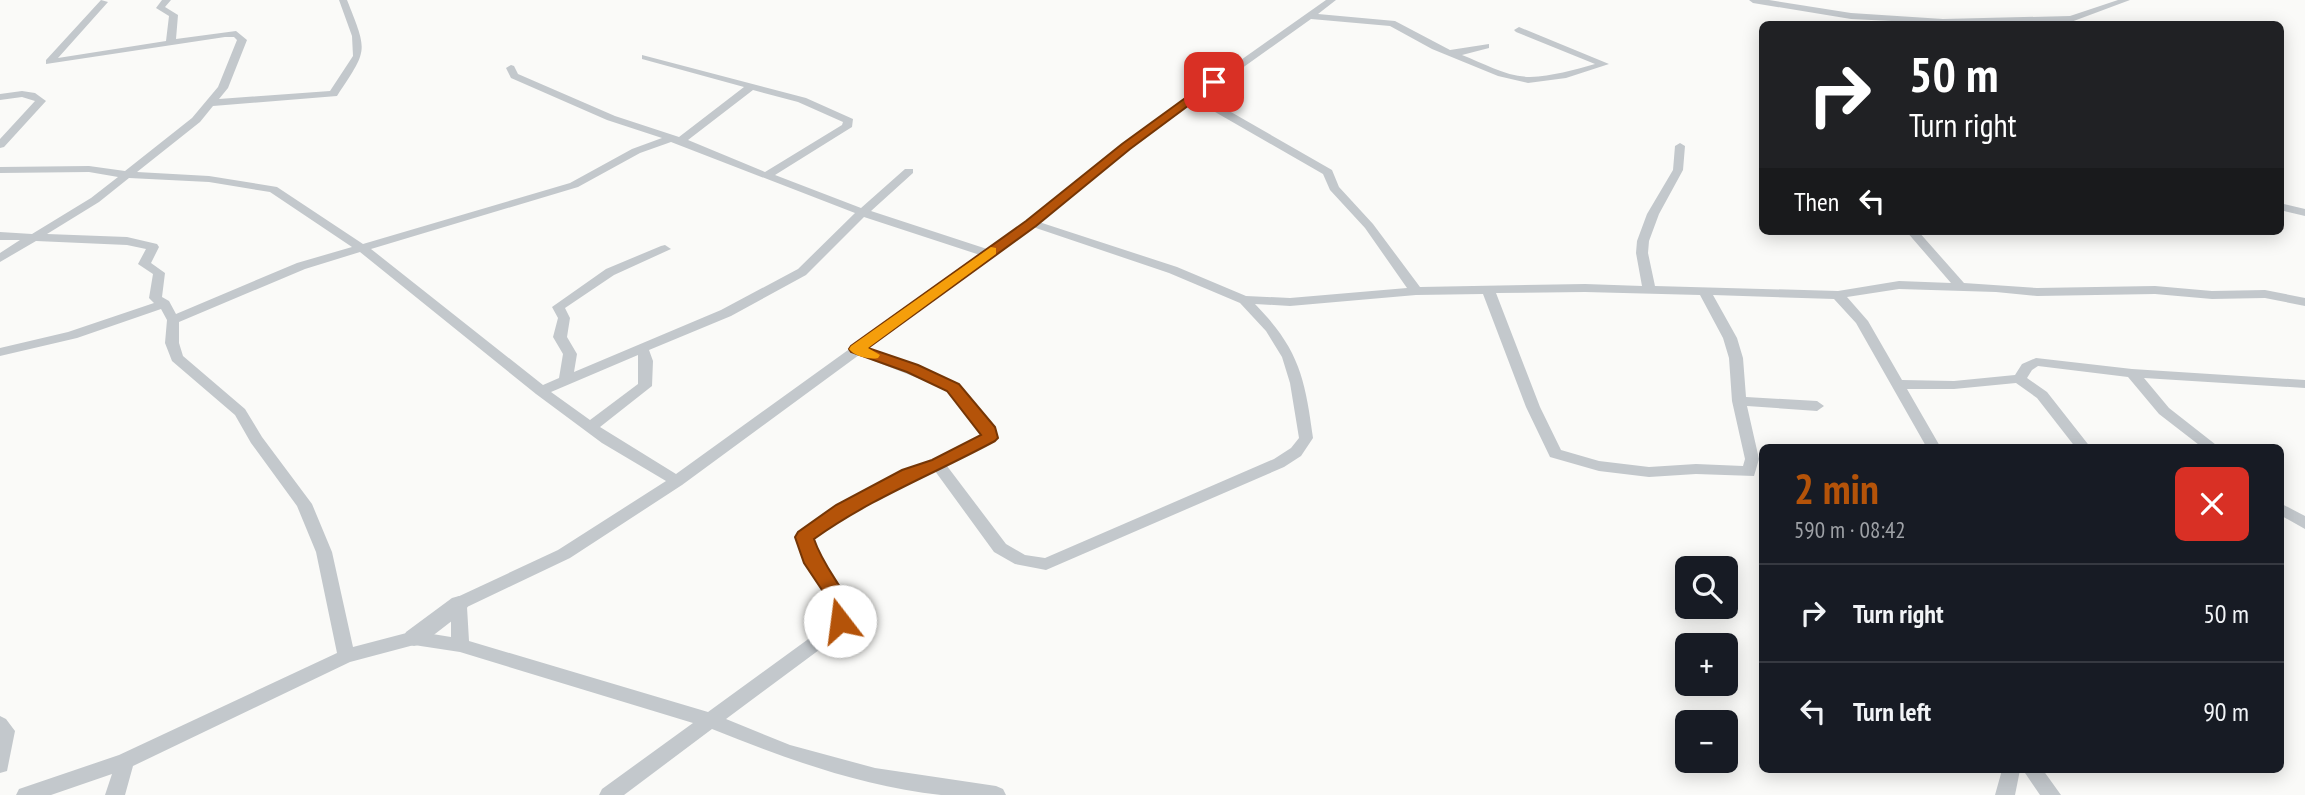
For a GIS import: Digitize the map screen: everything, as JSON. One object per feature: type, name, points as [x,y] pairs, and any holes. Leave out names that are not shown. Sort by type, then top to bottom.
[{"type":"street","points":[[167,0],[160,8],[174,15],[171,41]]},
{"type":"street","points":[[210,103],[333,94],[358,56],[357,36],[342,0]]},
{"type":"street","points":[[26,795],[125,761],[346,656],[414,638],[459,604],[564,554],[677,481],[1031,223],[1126,146],[1332,0]]},
{"type":"street","points":[[1753,0],[1835,14],[1898,21]]},
{"type":"street","points":[[1831,0],[1835,14]]},
{"type":"street","points":[[1994,21],[2071,19],[2126,0]]},
{"type":"street","points":[[0,258],[95,200],[196,120],[223,88],[242,40],[241,37],[225,34],[49,62],[104,2]]},
{"type":"street","points":[[1309,16],[1392,23],[1435,47],[1501,74],[1528,80],[1566,75],[1604,64],[1519,30]]},
{"type":"street","points":[[1435,47],[1461,52],[1486,46]]},
{"type":"street","points":[[645,57],[802,100],[850,124],[766,176]]},
{"type":"street","points":[[511,68],[514,76],[596,111],[864,213],[987,253]]},
{"type":"street","points":[[173,320],[301,266],[574,185],[636,151],[670,139],[680,141],[750,87]]},
{"type":"street","points":[[0,97],[27,94],[41,101],[0,145]]},
{"type":"street","points":[[1195,96],[1328,172],[1334,188],[1369,226],[1416,290]]},
{"type":"street","points":[[1649,288],[1642,253],[1643,241],[1653,214],[1678,170],[1680,146]]},
{"type":"street","points":[[0,170],[89,169],[129,175],[209,179],[273,189],[316,215],[363,249],[607,440],[677,481]]},
{"type":"street","points":[[541,391],[644,354],[667,338],[726,313],[802,272],[909,171]]},
{"type":"street","points":[[2284,207],[2305,214]]},
{"type":"street","points":[[1031,223],[1161,266],[1244,300],[1290,302],[1416,290],[1488,289],[1649,288],[1838,295],[1899,285],[2037,292],[2155,290],[2212,295],[2265,294],[2301,299]]},
{"type":"street","points":[[1915,235],[1960,286]]},
{"type":"street","points":[[0,236],[127,241],[153,247],[144,264],[159,273],[155,298],[164,304],[173,320],[172,343],[177,358],[240,412],[304,504],[324,552],[346,656]]},
{"type":"street","points":[[566,380],[570,354],[560,337],[564,318],[558,307],[610,272],[665,249]]},
{"type":"street","points":[[1488,289],[1555,453],[1599,466],[1649,472],[1696,469],[1749,472],[1752,459],[1740,401],[1736,358],[1730,338],[1705,292]]},
{"type":"street","points":[[1838,295],[1862,321],[1932,444]]},
{"type":"street","points":[[938,464],[1000,548],[1021,560],[1046,564],[1279,463],[1296,452],[1306,438],[1292,363],[1276,334],[1244,300]]},
{"type":"street","points":[[0,352],[72,335],[164,304]]},
{"type":"street","points":[[609,795],[813,645],[840,621],[842,609],[813,563],[804,537],[842,509],[989,438],[989,431],[953,387],[856,349]]},
{"type":"street","points":[[591,427],[645,386],[644,354]]},
{"type":"street","points":[[2019,379],[2027,367],[2036,362],[2132,373],[2305,383]]},
{"type":"street","points":[[2132,373],[2164,411],[2208,444]]},
{"type":"street","points":[[1900,384],[1954,385],[2019,379],[2042,395],[2081,444]]},
{"type":"street","points":[[1740,401],[1818,406]]},
{"type":"street","points":[[2284,510],[2305,523]]},
{"type":"street","points":[[459,604],[460,645]]},
{"type":"street","points":[[414,638],[460,645],[711,721],[788,752],[875,776],[996,795]]},
{"type":"street","points":[[0,724],[6,731],[0,765]]},
{"type":"street","points":[[115,795],[125,761]]},
{"type":"street","points":[[2004,795],[2010,773]]},
{"type":"street","points":[[2034,773],[2051,795]]},
{"type":"slow traffic","points":[[873,355],[856,349],[991,251]]},
{"type":"route","points":[[840,621],[842,609],[813,563],[804,537],[827,523],[842,509],[989,438],[989,431],[953,387],[856,349],[1031,223],[1126,146],[1214,82]]}]
